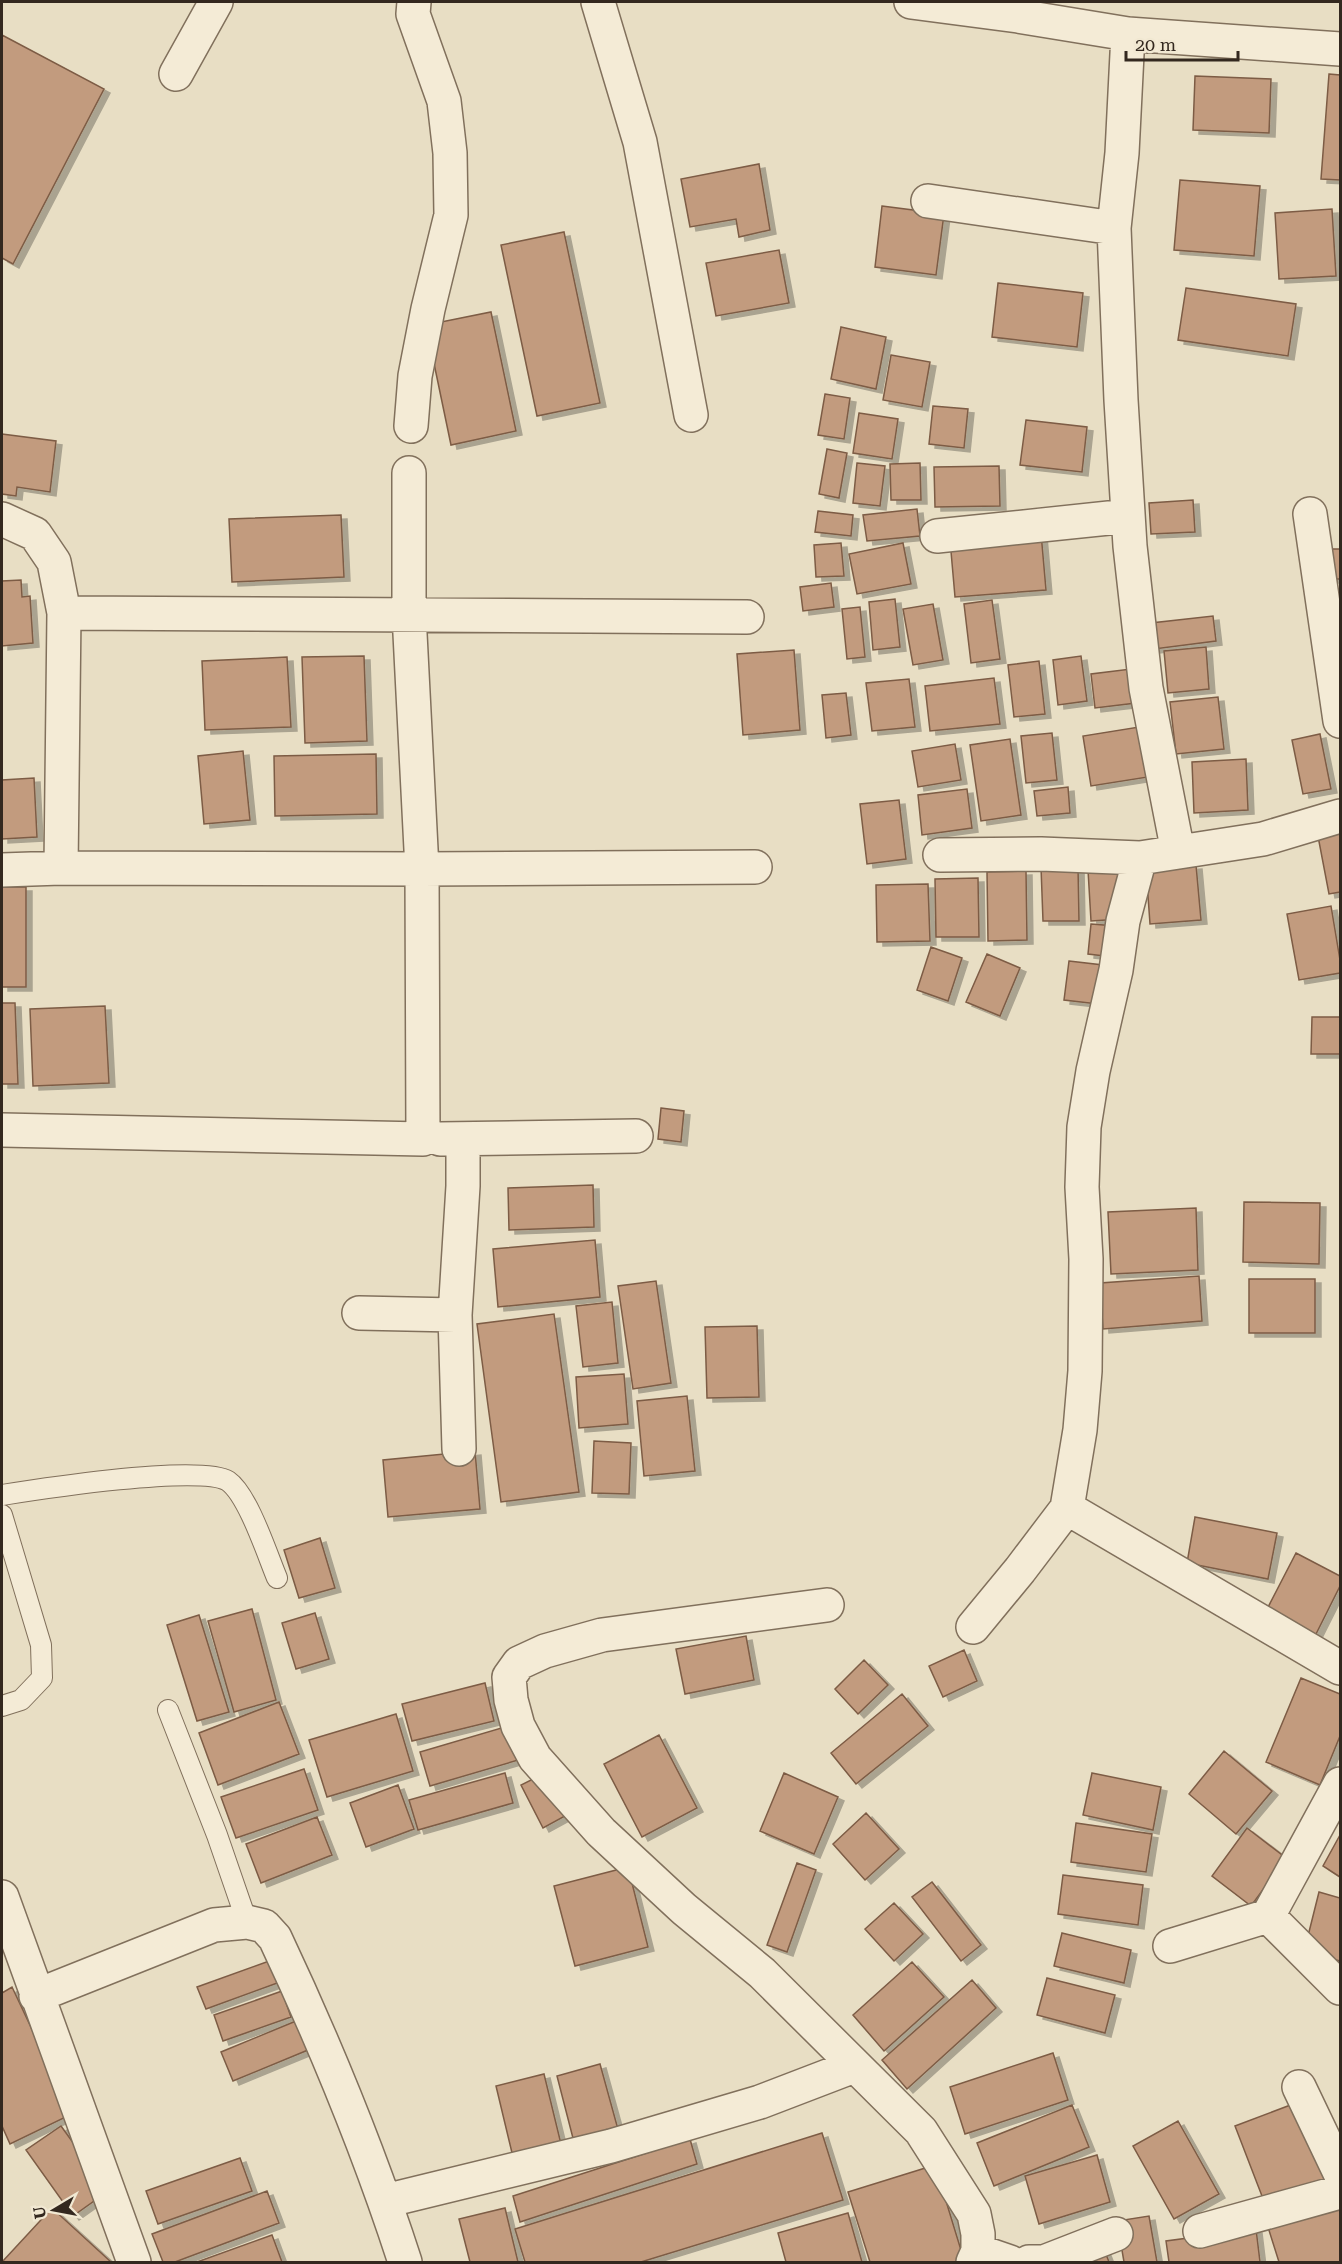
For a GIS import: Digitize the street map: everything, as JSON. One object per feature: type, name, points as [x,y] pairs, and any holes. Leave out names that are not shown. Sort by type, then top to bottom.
[{"type":"street","points":[[176,74],[216,2]]},
{"type":"street","points":[[411,426],[415,376],[428,309],[451,216],[450,153],[444,101],[413,14],[414,2]]},
{"type":"street","points":[[598,2],[640,141],[691,415]]},
{"type":"street","points":[[911,2],[1128,34],[1341,49]]},
{"type":"street","points":[[1128,34],[1122,153],[1114,228],[1128,516],[1146,688],[1178,852]]},
{"type":"street","points":[[928,201],[1114,228]]},
{"type":"street","points":[[409,473],[409,614],[422,869],[423,1139]]},
{"type":"street","points":[[1311,514],[1341,721]]},
{"type":"street","points":[[937,536],[1128,516]]},
{"type":"street","points":[[2,519],[35,534],[54,562],[64,613],[61,867]]},
{"type":"street","points":[[64,613],[747,617]]},
{"type":"street","points":[[940,855],[1041,854],[1140,858],[1263,839],[1341,816]]},
{"type":"street","points":[[973,1627],[1067,1508],[1080,1430],[1085,1371],[1084,1127],[1093,1071],[1116,970],[1123,921],[1140,858]]},
{"type":"street","points":[[2,870],[61,867],[422,869],[755,867]]},
{"type":"street","points":[[2,1130],[423,1139],[636,1136]]},
{"type":"street","points":[[459,1449],[455,1315],[463,1186],[463,1139]]},
{"type":"street","points":[[359,1313],[455,1315]]},
{"type":"street","points":[[1067,1508],[1341,1668]]},
{"type":"street","points":[[826,1605],[602,1635],[545,1651],[519,1663],[509,1677],[511,1700],[518,1726],[535,1758],[601,1832],[684,1909],[762,1973],[921,2131],[974,2214],[978,2234],[975,2257],[1010,2262]]},
{"type":"street","points":[[1170,1946],[1268,1916],[1341,1784]]},
{"type":"street","points":[[2,1897],[134,2262]]},
{"type":"street","points":[[1268,1916],[1341,1988]]},
{"type":"street","points":[[36,1996],[214,1925],[247,1922],[264,1926],[275,1938],[319,2031],[385,2201],[405,2262]]},
{"type":"street","points":[[385,2201],[623,2142],[760,2102],[854,2066]]},
{"type":"street","points":[[1299,2087],[1341,2173]]},
{"type":"street","points":[[1200,2231],[1341,2192]]},
{"type":"street","points":[[1029,2262],[1044,2262],[1116,2234]]},
{"type":"lane","points":[[2,1495],[90,1483],[197,1475],[227,1481],[243,1498],[276,1578]]},
{"type":"lane","points":[[2,1515],[41,1645],[42,1678],[21,1700],[2,1706]]},
{"type":"lane","points":[[168,1710],[218,1835],[247,1922]]},
{"type":"building","points":[[2,35],[104,89],[13,264],[2,258]]},
{"type":"building","points":[[1329,74],[1340,75],[1340,180],[1321,179]]},
{"type":"building","points":[[1195,76],[1271,79],[1269,133],[1193,130]]},
{"type":"building","points":[[759,164],[770,230],[739,237],[736,219],[690,227],[681,179]]},
{"type":"building","points":[[1180,180],[1260,186],[1254,256],[1174,250]]},
{"type":"building","points":[[882,206],[944,214],[936,275],[875,267]]},
{"type":"building","points":[[1332,209],[1336,276],[1279,279],[1275,213]]},
{"type":"building","points":[[564,232],[600,403],[537,416],[501,245]]},
{"type":"building","points":[[779,250],[789,303],[716,316],[706,263]]},
{"type":"building","points":[[998,283],[1083,293],[1077,347],[992,337]]},
{"type":"building","points":[[1186,288],[1296,304],[1288,356],[1178,340]]},
{"type":"building","points":[[491,312],[516,431],[451,445],[426,325]]},
{"type":"building","points":[[841,327],[886,337],[876,389],[831,379]]},
{"type":"building","points":[[891,355],[930,362],[922,407],[883,400]]},
{"type":"building","points":[[825,394],[850,398],[844,439],[818,435]]},
{"type":"building","points":[[933,406],[968,409],[964,448],[929,444]]},
{"type":"building","points":[[859,413],[898,419],[892,459],[853,453]]},
{"type":"building","points":[[1026,420],[1087,427],[1082,472],[1020,465]]},
{"type":"building","points":[[2,434],[56,441],[50,492],[17,487],[16,496],[2,494]]},
{"type":"building","points":[[827,449],[847,453],[839,498],[819,494]]},
{"type":"building","points":[[857,463],[885,466],[880,506],[853,503]]},
{"type":"building","points":[[920,463],[921,500],[891,500],[890,464]]},
{"type":"building","points":[[999,466],[1000,506],[935,507],[934,467]]},
{"type":"building","points":[[1193,500],[1195,532],[1151,534],[1149,503]]},
{"type":"building","points":[[917,509],[920,536],[867,541],[863,515]]},
{"type":"building","points":[[818,511],[853,515],[851,536],[815,532]]},
{"type":"building","points":[[341,515],[344,577],[232,582],[229,519]]},
{"type":"building","points":[[1041,533],[1046,590],[955,597],[950,540]]},
{"type":"building","points":[[841,543],[844,576],[816,577],[814,545]]},
{"type":"building","points":[[903,543],[911,584],[857,594],[849,554]]},
{"type":"building","points":[[1325,549],[1340,549],[1340,579],[1326,579]]},
{"type":"building","points":[[21,580],[22,597],[30,596],[33,643],[2,646],[2,581]]},
{"type":"building","points":[[831,583],[834,607],[803,611],[800,587]]},
{"type":"building","points":[[895,599],[900,647],[873,650],[869,602]]},
{"type":"building","points":[[992,600],[1000,659],[971,663],[964,604]]},
{"type":"building","points":[[933,604],[943,660],[913,665],[903,609]]},
{"type":"building","points":[[860,607],[865,657],[847,659],[842,609]]},
{"type":"building","points":[[1213,616],[1216,641],[1154,649],[1151,623]]},
{"type":"building","points":[[1206,647],[1209,689],[1168,693],[1164,651]]},
{"type":"building","points":[[794,650],[800,730],[743,735],[737,654]]},
{"type":"building","points":[[364,656],[367,741],[305,743],[302,657]]},
{"type":"building","points":[[1081,656],[1087,701],[1058,705],[1053,660]]},
{"type":"building","points":[[287,657],[291,727],[205,730],[202,661]]},
{"type":"building","points":[[1039,661],[1045,714],[1014,717],[1008,665]]},
{"type":"building","points":[[1131,669],[1136,703],[1095,708],[1091,674]]},
{"type":"building","points":[[994,678],[1000,724],[930,731],[925,686]]},
{"type":"building","points":[[909,679],[915,727],[872,731],[866,683]]},
{"type":"building","points":[[846,693],[851,735],[826,738],[822,695]]},
{"type":"building","points":[[1218,697],[1224,749],[1176,754],[1170,702]]},
{"type":"building","points":[[1139,727],[1148,777],[1091,786],[1083,736]]},
{"type":"building","points":[[1052,733],[1057,780],[1026,783],[1021,736]]},
{"type":"building","points":[[1320,734],[1331,789],[1303,794],[1292,740]]},
{"type":"building","points":[[1010,739],[1021,815],[981,821],[970,745]]},
{"type":"building","points":[[955,744],[961,780],[918,787],[912,751]]},
{"type":"building","points":[[243,751],[250,820],[204,824],[198,756]]},
{"type":"building","points":[[376,754],[377,814],[275,816],[274,756]]},
{"type":"building","points":[[1246,759],[1248,810],[1194,813],[1192,762]]},
{"type":"building","points":[[34,778],[37,837],[2,839],[2,780]]},
{"type":"building","points":[[1068,787],[1070,813],[1037,816],[1034,791]]},
{"type":"building","points":[[967,789],[972,828],[922,835],[918,795]]},
{"type":"building","points":[[899,800],[906,859],[867,864],[860,804]]},
{"type":"building","points":[[1340,826],[1340,892],[1329,894],[1317,831]]},
{"type":"building","points":[[1196,865],[1201,920],[1150,924],[1146,868]]},
{"type":"building","points":[[1078,866],[1079,921],[1043,921],[1041,867]]},
{"type":"building","points":[[1119,868],[1121,919],[1091,921],[1088,870]]},
{"type":"building","points":[[1026,871],[1027,940],[988,941],[987,872]]},
{"type":"building","points":[[978,878],[979,937],[936,937],[935,879]]},
{"type":"building","points":[[928,884],[930,941],[877,942],[876,885]]},
{"type":"building","points":[[2,887],[26,887],[26,987],[2,987]]},
{"type":"building","points":[[1331,906],[1340,973],[1299,980],[1287,914]]},
{"type":"building","points":[[1091,924],[1116,926],[1113,957],[1088,954]]},
{"type":"building","points":[[931,947],[962,958],[948,1001],[917,990]]},
{"type":"building","points":[[987,954],[1020,968],[1000,1016],[966,1002]]},
{"type":"building","points":[[1069,961],[1103,965],[1098,1004],[1064,1000]]},
{"type":"building","points":[[2,1003],[15,1003],[18,1084],[2,1084]]},
{"type":"building","points":[[105,1006],[109,1083],[33,1086],[30,1009]]},
{"type":"building","points":[[1312,1017],[1340,1017],[1340,1054],[1311,1054]]},
{"type":"building","points":[[661,1108],[684,1111],[681,1142],[658,1139]]},
{"type":"building","points":[[593,1185],[594,1227],[509,1230],[508,1188]]},
{"type":"building","points":[[1244,1202],[1320,1203],[1319,1264],[1243,1262]]},
{"type":"building","points":[[1196,1208],[1198,1270],[1111,1274],[1108,1212]]},
{"type":"building","points":[[595,1240],[600,1297],[498,1307],[493,1249]]},
{"type":"building","points":[[1199,1276],[1202,1321],[1103,1329],[1100,1283]]},
{"type":"building","points":[[1249,1279],[1315,1279],[1315,1333],[1249,1333]]},
{"type":"building","points":[[656,1281],[671,1383],[633,1389],[618,1286]]},
{"type":"building","points":[[612,1302],[618,1363],[583,1367],[576,1306]]},
{"type":"building","points":[[554,1314],[579,1492],[501,1502],[477,1324]]},
{"type":"building","points":[[757,1326],[759,1397],[707,1398],[705,1327]]},
{"type":"building","points":[[624,1374],[628,1424],[579,1428],[576,1377]]},
{"type":"building","points":[[687,1396],[695,1471],[644,1476],[637,1401]]},
{"type":"building","points":[[594,1441],[631,1443],[629,1494],[592,1493]]},
{"type":"building","points":[[475,1451],[480,1509],[388,1517],[383,1460]]},
{"type":"building","points":[[1195,1517],[1277,1533],[1268,1579],[1187,1563]]},
{"type":"building","points":[[320,1538],[335,1588],[299,1598],[284,1550]]},
{"type":"building","points":[[1296,1553],[1340,1576],[1340,1586],[1313,1640],[1264,1615]]},
{"type":"building","points":[[252,1609],[276,1700],[234,1712],[208,1621]]},
{"type":"building","points":[[315,1613],[329,1659],[296,1669],[282,1623]]},
{"type":"building","points":[[199,1615],[229,1712],[197,1721],[167,1625]]},
{"type":"building","points":[[746,1636],[754,1680],[685,1694],[676,1649]]},
{"type":"building","points":[[964,1650],[977,1681],[943,1697],[929,1666]]},
{"type":"building","points":[[864,1660],[888,1685],[858,1714],[835,1689]]},
{"type":"building","points":[[1301,1678],[1340,1694],[1340,1736],[1320,1785],[1266,1762]]},
{"type":"building","points":[[485,1683],[494,1721],[412,1741],[402,1704]]},
{"type":"building","points":[[902,1694],[928,1726],[856,1784],[831,1753]]},
{"type":"building","points":[[279,1702],[299,1754],[218,1785],[199,1733]]},
{"type":"building","points":[[396,1714],[413,1771],[327,1797],[309,1740]]},
{"type":"building","points":[[515,1724],[525,1758],[430,1786],[420,1752]]},
{"type":"building","points":[[659,1735],[697,1808],[642,1837],[604,1764]]},
{"type":"building","points":[[1224,1751],[1272,1791],[1236,1834],[1189,1794]]},
{"type":"building","points":[[304,1769],[318,1810],[236,1838],[221,1797]]},
{"type":"building","points":[[505,1773],[513,1803],[418,1830],[409,1800]]},
{"type":"building","points":[[784,1773],[838,1797],[814,1854],[760,1831]]},
{"type":"building","points":[[1092,1773],[1161,1787],[1153,1830],[1083,1815]]},
{"type":"building","points":[[543,1774],[565,1816],[543,1828],[521,1785]]},
{"type":"building","points":[[398,1785],[414,1829],[366,1847],[350,1803]]},
{"type":"building","points":[[866,1813],[899,1849],[865,1880],[833,1844]]},
{"type":"building","points":[[317,1817],[332,1855],[261,1883],[246,1844]]},
{"type":"building","points":[[1076,1823],[1152,1834],[1146,1872],[1071,1862]]},
{"type":"building","points":[[1247,1828],[1286,1858],[1251,1906],[1212,1876]]},
{"type":"building","points":[[1340,1835],[1340,1877],[1323,1866]]},
{"type":"building","points":[[797,1863],[816,1870],[787,1952],[767,1945]]},
{"type":"building","points":[[628,1867],[648,1947],[575,1966],[554,1886]]},
{"type":"building","points":[[1063,1875],[1143,1885],[1138,1925],[1058,1914]]},
{"type":"building","points":[[932,1882],[981,1945],[961,1961],[912,1897]]},
{"type":"building","points":[[1319,1892],[1340,1898],[1340,1961],[1304,1952]]},
{"type":"building","points":[[894,1903],[923,1934],[894,1961],[865,1929]]},
{"type":"building","points":[[1062,1933],[1131,1950],[1124,1983],[1054,1966]]},
{"type":"building","points":[[272,1960],[280,1982],[206,2009],[197,1987]]},
{"type":"building","points":[[912,1962],[944,1997],[884,2051],[853,2015]]},
{"type":"building","points":[[1047,1978],[1115,1995],[1105,2033],[1037,2015]]},
{"type":"building","points":[[972,1980],[996,2008],[907,2089],[882,2060]]},
{"type":"building","points":[[12,1987],[72,2114],[10,2144],[2,2126],[2,1993]]},
{"type":"building","points":[[282,1991],[291,2017],[223,2041],[214,2015]]},
{"type":"building","points":[[296,2021],[308,2050],[233,2081],[221,2052]]},
{"type":"building","points":[[1053,2053],[1068,2100],[965,2134],[950,2087]]},
{"type":"building","points":[[600,2064],[619,2133],[575,2146],[557,2076]]},
{"type":"building","points":[[544,2074],[561,2144],[513,2157],[496,2086]]},
{"type":"building","points":[[1301,2101],[1333,2183],[1267,2209],[1235,2126]]},
{"type":"building","points":[[1072,2105],[1089,2147],[994,2186],[977,2143]]},
{"type":"building","points":[[1178,2121],[1219,2194],[1174,2219],[1133,2146]]},
{"type":"building","points":[[61,2126],[108,2191],[73,2216],[26,2150]]},
{"type":"building","points":[[822,2133],[843,2200],[641,2262],[525,2262],[515,2229]]},
{"type":"building","points":[[690,2139],[697,2164],[520,2222],[513,2196]]},
{"type":"building","points":[[1097,2155],[1110,2202],[1039,2224],[1025,2176]]},
{"type":"building","points":[[240,2158],[252,2191],[158,2224],[146,2191]]},
{"type":"building","points":[[935,2165],[964,2260],[955,2262],[870,2262],[848,2192]]},
{"type":"building","points":[[267,2191],[279,2223],[175,2262],[163,2262],[152,2234]]},
{"type":"building","points":[[1340,2200],[1340,2262],[1279,2262],[1267,2224]]},
{"type":"building","points":[[52,2208],[111,2262],[2,2262]]},
{"type":"building","points":[[505,2208],[518,2262],[470,2262],[459,2219]]},
{"type":"building","points":[[848,2213],[862,2262],[786,2262],[778,2233]]},
{"type":"building","points":[[1149,2216],[1157,2262],[1124,2262],[1117,2221]]},
{"type":"building","points":[[1256,2229],[1260,2262],[1169,2262],[1166,2241]]},
{"type":"building","points":[[272,2235],[282,2262],[197,2262]]},
{"type":"building","points":[[1102,2244],[1109,2262],[1077,2262]]}]
